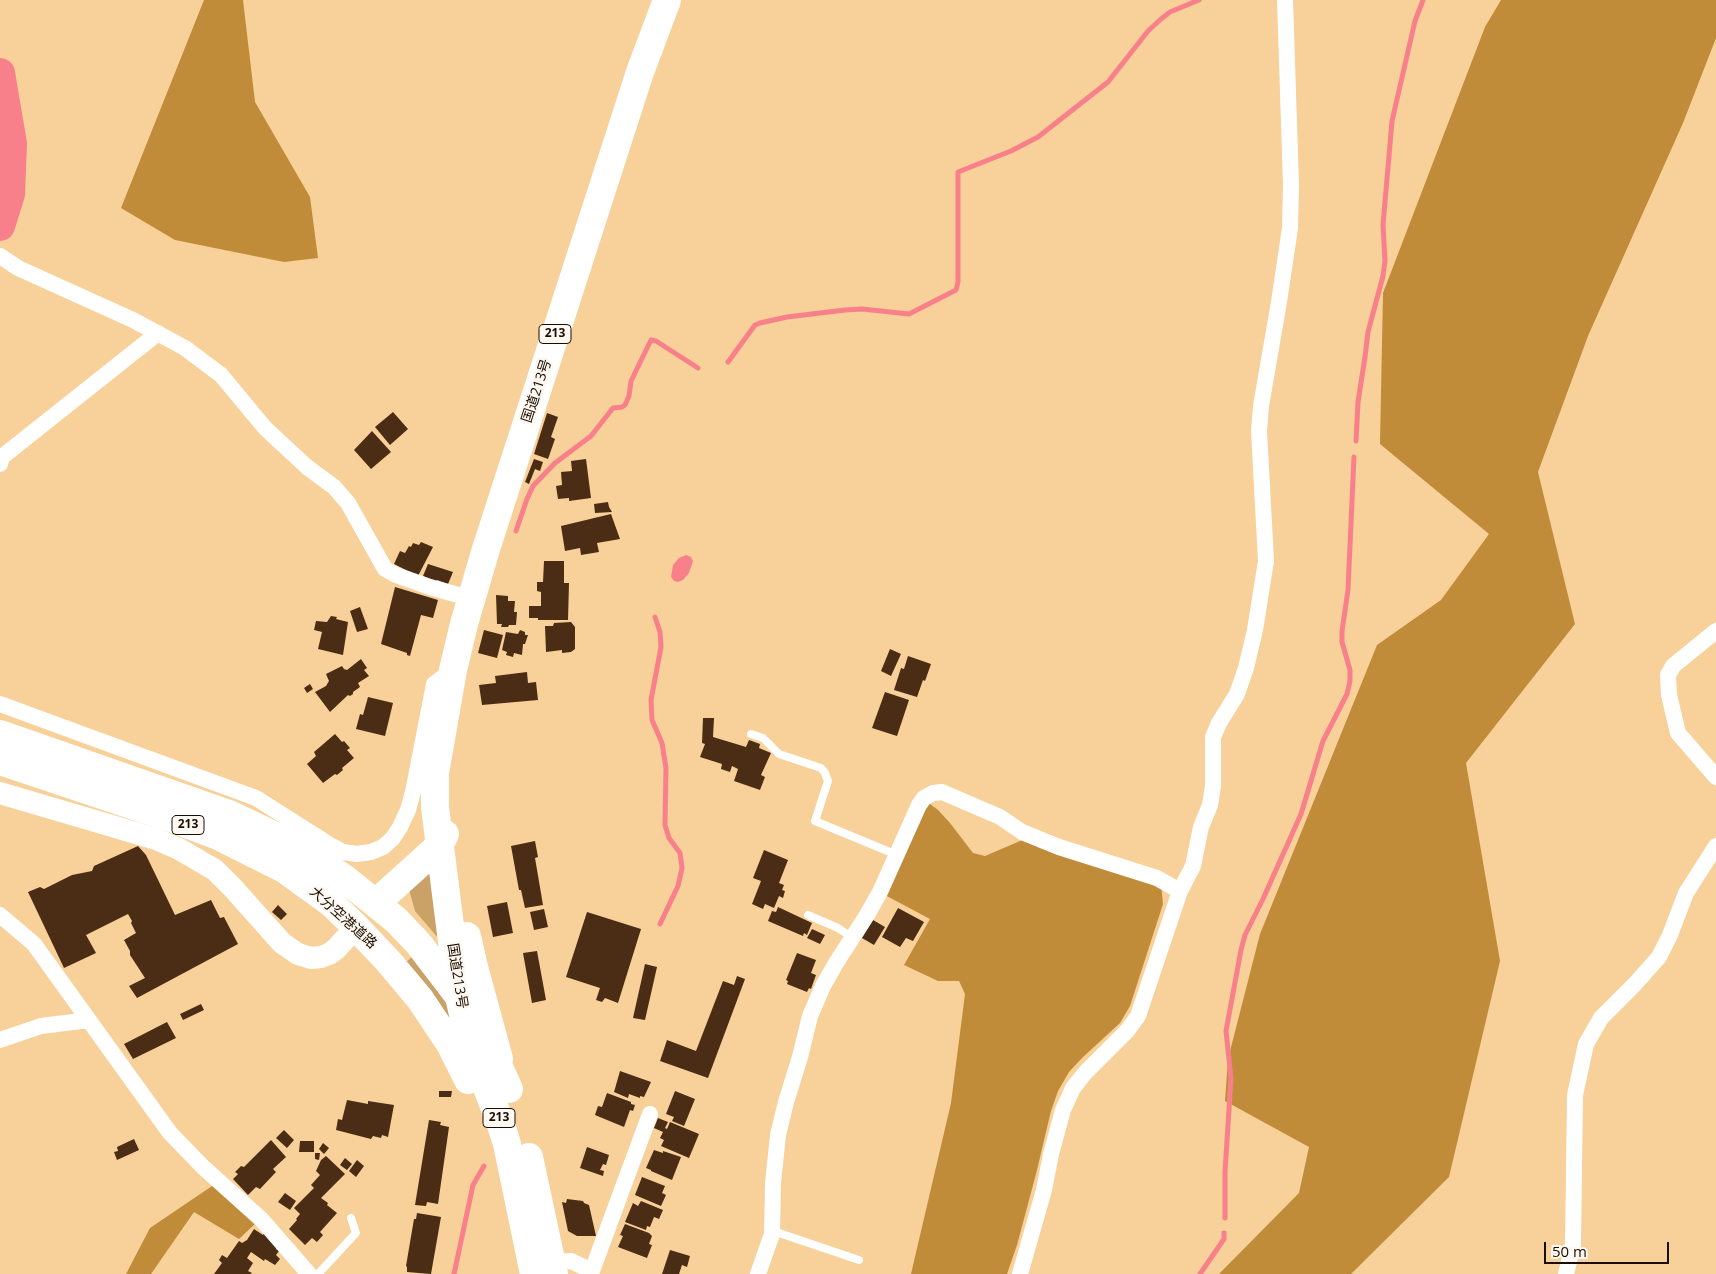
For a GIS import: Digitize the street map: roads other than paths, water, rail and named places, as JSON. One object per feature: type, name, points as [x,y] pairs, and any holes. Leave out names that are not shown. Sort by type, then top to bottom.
[{"type":"highway","name":"国道213号","points":[[547,1270],[527,1243],[506,1144],[499,1119],[470,1044],[459,997],[439,846],[435,807],[435,773],[453,670],[489,540],[601,188],[640,72],[667,0]]},
{"type":"highway","name":"国道213号","points":[[453,670],[450,729],[450,798],[456,861],[468,940],[492,1035],[530,1158],[547,1270]]},
{"type":"highway","name":"大分空港道路","points":[[0,734],[229,814],[292,844],[344,878],[396,920],[418,943],[459,997],[481,1030],[509,1089]]},
{"type":"highway","name":"大分空港道路","points":[[0,761],[170,818],[227,840],[284,869],[331,903],[389,962],[420,999],[450,1044],[472,1087],[493,1136],[527,1243]]},
{"type":"highway","points":[[376,903],[439,846],[445,833],[442,796],[444,779],[450,762]]},
{"type":"highway","points":[[356,927],[420,844],[428,831],[435,807]]},
{"type":"street","points":[[1020,1274],[1066,1103],[1073,1088],[1085,1073],[1127,1031],[1138,1016],[1180,891],[1193,866],[1201,827],[1210,805],[1214,786],[1213,737],[1219,722],[1237,694],[1246,668],[1266,561],[1259,431],[1261,406],[1290,228],[1291,185],[1285,0]]},
{"type":"street","points":[[0,256],[18,268],[119,314],[185,348],[221,375],[265,428],[306,467],[334,487],[348,503],[384,569],[430,587],[472,598]]},
{"type":"street","points":[[0,464],[2,457],[158,333]]},
{"type":"street","points":[[1716,631],[1673,666],[1668,675],[1669,695],[1678,733],[1716,776]]},
{"type":"street","points":[[0,704],[256,798],[330,846],[343,852],[357,854],[371,852],[384,846],[393,838],[400,827],[408,810],[413,792],[434,684],[453,670]]},
{"type":"street","points":[[758,1274],[772,1234],[775,1158],[786,1102],[816,1000],[836,963],[867,915],[897,855],[918,805],[924,798],[933,793],[942,792],[1000,817],[1022,832],[1059,847],[1168,882],[1180,891]]},
{"type":"street","points":[[0,793],[156,840],[179,849],[215,870],[282,943],[298,954],[311,958],[329,954],[356,927]]},
{"type":"street","points":[[1566,1274],[1573,1245],[1575,1095],[1586,1044],[1601,1018],[1659,957],[1670,935],[1686,893],[1716,846]]},
{"type":"street","points":[[0,915],[34,944],[170,1133],[203,1167],[262,1220],[309,1274]]},
{"type":"street","points":[[0,1040],[41,1026],[89,1020]]},
{"type":"street","points":[[547,1270],[571,1261],[593,1272],[650,1114]]},
{"type":"lane","points":[[751,734],[763,738],[778,754],[821,768],[825,773],[828,781],[815,821],[897,855]]},
{"type":"lane","points":[[808,915],[838,928],[852,938]]},
{"type":"lane","points":[[318,1274],[356,1233],[351,1218]]},
{"type":"lane","points":[[772,1234],[776,1232],[859,1260]]},
{"type":"waterway","points":[[728,362],[755,325],[760,323],[787,317],[845,310],[862,309],[909,314],[956,290],[958,282],[958,172],[1011,151],[1038,137],[1108,82],[1148,31],[1161,19],[1170,12],[1199,0]]},
{"type":"waterway","points":[[1356,441],[1358,402],[1368,332],[1383,276],[1385,261],[1383,225],[1392,121],[1415,21],[1423,0]]},
{"type":"waterway","points":[[0,73],[12,144],[10,194],[0,226]]},
{"type":"waterway","points":[[516,531],[533,486],[555,463],[591,436],[613,408],[625,405],[629,396],[631,381],[651,340],[656,341],[698,368]]},
{"type":"waterway","points":[[1225,1218],[1225,1172],[1231,1078],[1226,1031],[1241,950],[1245,935],[1301,814],[1323,741],[1347,694],[1350,681],[1350,670],[1342,642],[1342,631],[1348,590],[1354,457]]},
{"type":"waterway","points":[[655,617],[660,632],[661,647],[651,700],[652,720],[662,743],[666,768],[665,825],[669,838],[680,853],[682,868],[678,886],[660,924]]},
{"type":"waterway","points":[[454,1274],[473,1185],[484,1166]]},
{"type":"waterway","points":[[1200,1274],[1224,1239],[1224,1233]]}]
